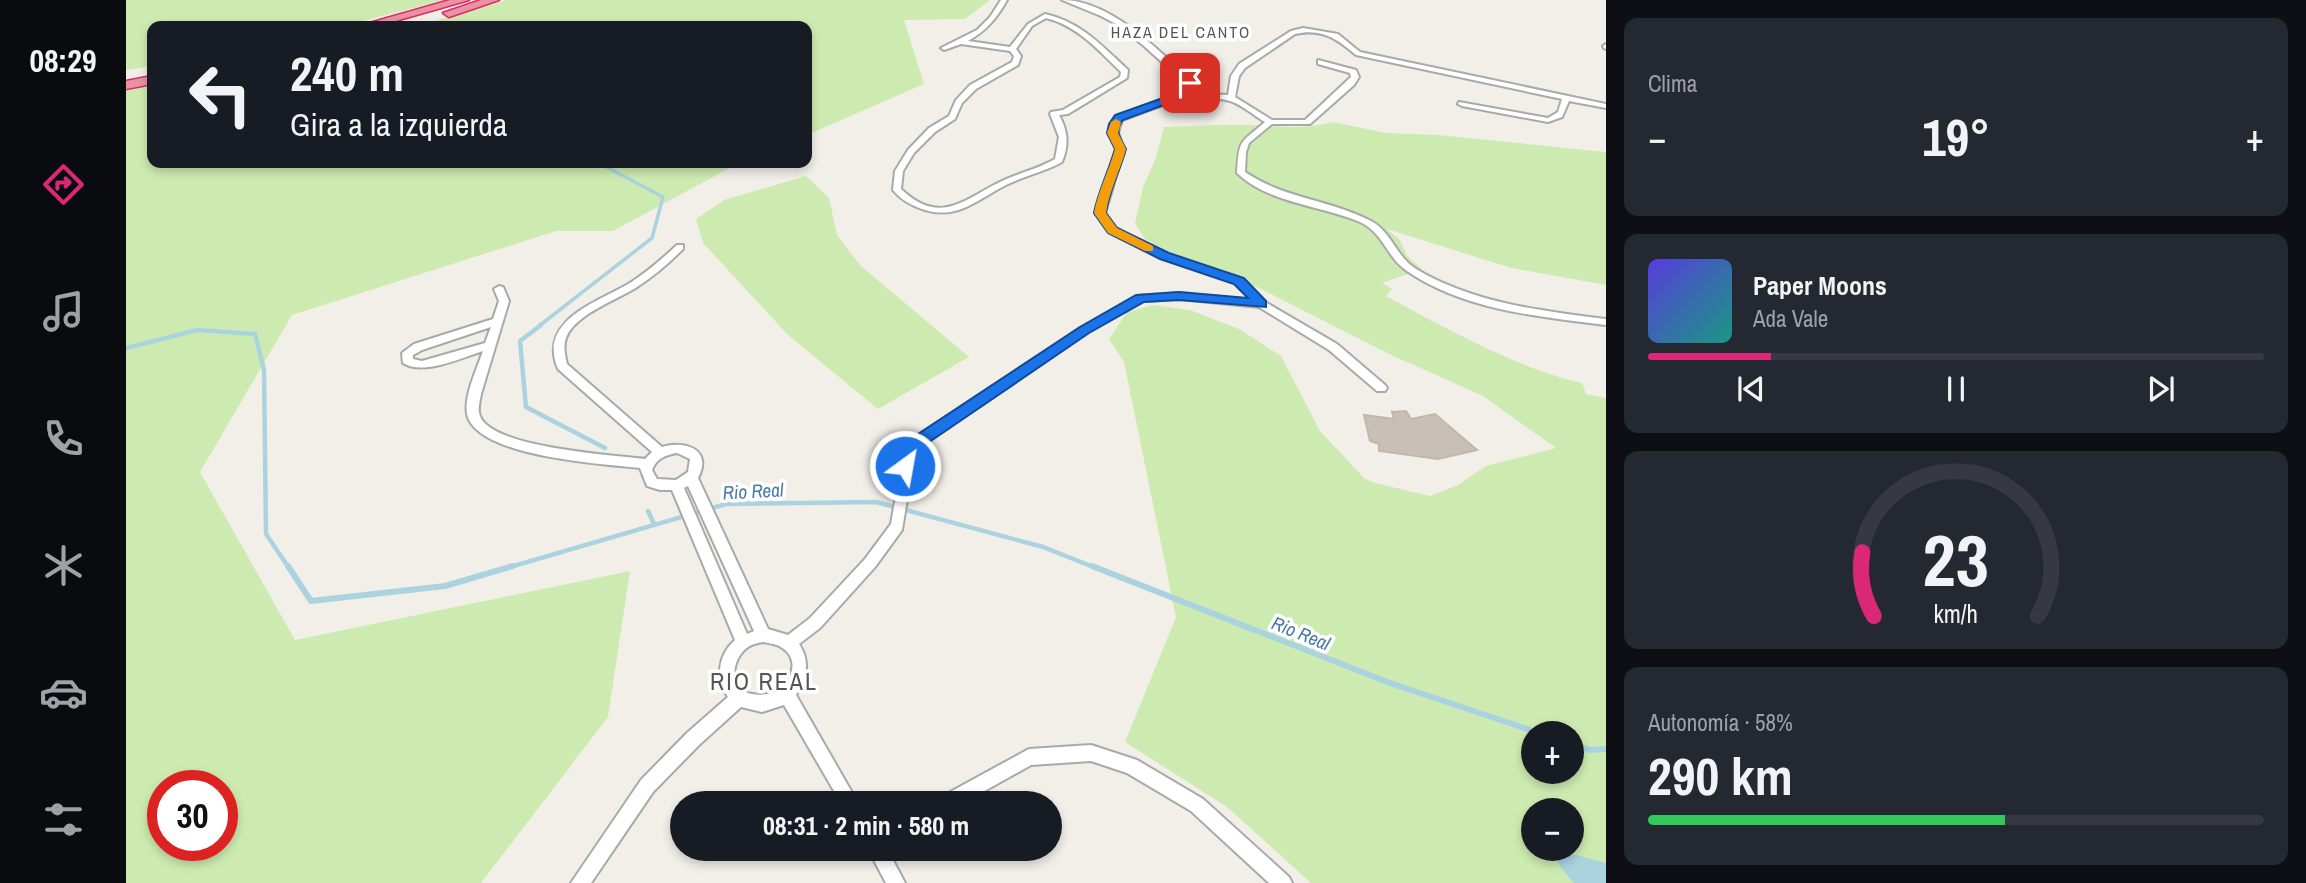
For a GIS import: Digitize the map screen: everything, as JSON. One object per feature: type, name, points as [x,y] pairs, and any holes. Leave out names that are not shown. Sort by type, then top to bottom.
[{"type":"highway","points":[[384,21],[463,0]]},
{"type":"highway","points":[[417,21],[493,0]]},
{"type":"highway","points":[[126,76],[147,72]]},
{"type":"highway","points":[[126,85],[147,81]]},
{"type":"street","points":[[944,48],[962,42],[984,29],[1004,0]]},
{"type":"street","points":[[1065,0],[1091,7],[1115,19],[1190,83],[1190,92]]},
{"type":"street","points":[[962,42],[1012,49],[1018,56],[1015,63],[973,87],[959,102],[952,117],[932,130],[911,152],[899,171],[897,190],[905,200],[922,206],[957,209],[1006,182],[1041,172],[1059,160],[1065,142],[1062,126],[1054,114],[1065,112],[1107,88],[1123,78],[1125,72],[1074,24],[1062,19],[1045,16],[1030,25],[1012,49]]},
{"type":"street","points":[[1231,98],[1235,76],[1242,66],[1265,48],[1293,32],[1303,30],[1336,35],[1358,54],[1606,106]]},
{"type":"street","points":[[1321,62],[1353,72],[1355,77],[1307,122],[1270,122],[1231,98],[1190,92],[1119,118],[1112,133],[1120,149],[1114,173],[1103,194],[1100,213],[1113,230],[1164,256],[1239,281],[1261,304],[1333,347],[1381,388]]},
{"type":"street","points":[[1462,104],[1548,120],[1556,119],[1561,114],[1566,98]]},
{"type":"street","points":[[1270,122],[1245,142],[1242,152],[1241,173],[1253,183],[1285,197],[1367,222],[1391,243],[1408,269],[1425,278],[1490,302],[1558,316],[1606,322]]},
{"type":"street","points":[[660,452],[562,366],[557,354],[558,341],[572,321],[643,279],[680,247]]},
{"type":"street","points":[[499,289],[504,301],[472,410],[476,422],[489,435],[513,444],[648,464]]},
{"type":"street","points":[[790,642],[815,623],[870,564],[897,526],[909,448],[1084,330],[1141,298],[1179,296],[1261,304]]},
{"type":"street","points":[[489,346],[422,365],[407,360],[408,354],[418,347],[497,321]]},
{"type":"street","points":[[677,448],[692,453],[698,465],[691,478],[677,486],[659,486],[652,482],[646,470],[648,464],[660,452],[677,448]]},
{"type":"street","points":[[691,478],[763,635]]},
{"type":"street","points":[[677,486],[743,642]]},
{"type":"street","points":[[763,635],[777,636],[790,642],[800,658],[799,678],[787,695],[771,703],[755,704],[739,698],[730,688],[726,676],[727,663],[733,651],[743,642],[763,635]]},
{"type":"street","points":[[787,695],[843,791]]},
{"type":"street","points":[[580,883],[647,786],[693,739],[739,698]]},
{"type":"street","points":[[968,791],[1029,757],[1091,754],[1131,766],[1197,805],[1283,883]]},
{"type":"street","points":[[884,861],[896,883]]},
{"type":"green space","points":[[126,0],[444,0],[362,21],[147,21],[147,67],[126,70]]},
{"type":"green space","points":[[507,0],[990,0],[965,19],[904,20],[924,84],[812,133],[812,21],[434,21]]},
{"type":"green space","points":[[147,86],[147,168],[730,168],[613,231],[556,231],[292,315],[200,472],[295,640],[630,571],[608,717],[481,883],[126,883],[126,91]]},
{"type":"green space","points":[[1333,122],[1386,133],[1439,135],[1606,152],[1606,285],[1511,268],[1387,229],[1400,240],[1407,256],[1422,269],[1382,283],[1392,289],[1386,296],[1456,333],[1533,368],[1582,383],[1586,394],[1606,398],[1606,883],[1311,883],[1227,807],[1125,742],[1176,617],[1124,362],[1109,339],[1127,312],[1153,305],[1190,310],[1239,329],[1281,356],[1320,431],[1364,478],[1375,483],[1430,496],[1458,485],[1486,466],[1556,448],[1483,396],[1387,353],[1257,287],[1223,276],[1145,239],[1135,223],[1143,187],[1156,158],[1164,127],[1303,127]]},
{"type":"green space","points":[[806,176],[829,198],[837,235],[861,266],[969,357],[878,409],[788,335],[703,243],[696,219],[724,200]]},
{"type":"water","points":[[1584,857],[1606,863],[1606,883],[1574,883],[1558,861],[1584,861]]},
{"type":"building","points":[[1406,411],[1411,419],[1435,414],[1477,450],[1438,459],[1379,451],[1379,444],[1370,441],[1364,415],[1394,419],[1392,412]]},
{"type":"waterway","points":[[539,326],[652,238],[663,197],[608,168]]},
{"type":"waterway","points":[[541,325],[520,341],[526,407],[605,448]]},
{"type":"waterway","name":"Rio Real","points":[[126,348],[197,330],[255,334],[264,370],[266,534],[289,568]]},
{"type":"waterway","name":"Rio Real","points":[[507,568],[726,504],[876,502],[1043,547],[1096,568]]},
{"type":"waterway","points":[[648,511],[654,524]]},
{"type":"waterway","name":"Rio Real","points":[[288,566],[311,601],[445,586],[513,566]]},
{"type":"waterway","name":"Rio Real","points":[[1092,566],[1390,683],[1521,727]]},
{"type":"waterway","name":"Rio Real","points":[[1584,748],[1606,749]]},
{"type":"slow traffic","points":[[1116,122],[1112,133],[1120,149],[1114,173],[1103,194],[1100,213],[1113,230],[1149,248]]},
{"type":"district","name":"HAZA DEL CANTO","points":[[1181,32]]},
{"type":"district","name":"RIO REAL","points":[[764,681]]},
{"type":"route","points":[[905,466],[909,448],[1084,330],[1141,298],[1179,296],[1261,304],[1239,281],[1164,256],[1113,230],[1100,213],[1103,194],[1114,173],[1120,149],[1112,133],[1114,124],[1119,118],[1186,94],[1187,91],[1193,90],[1190,83]]}]
